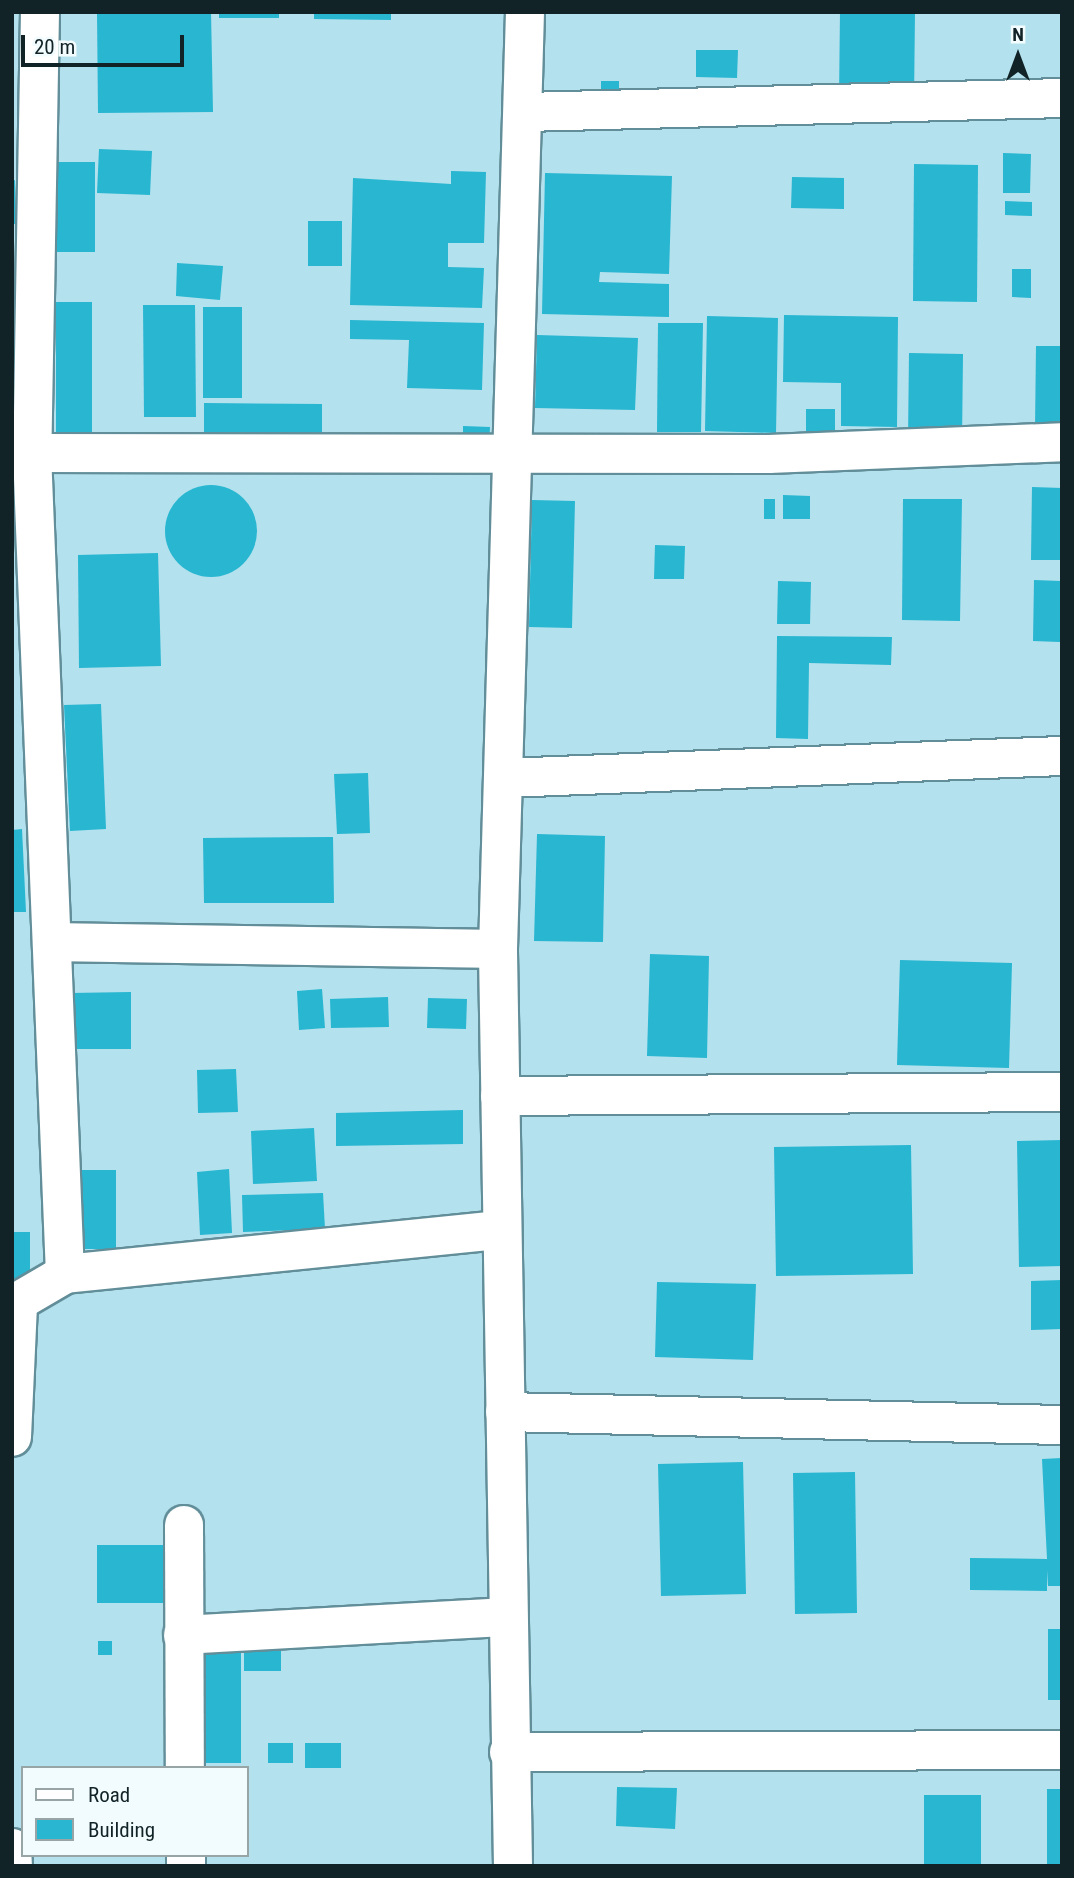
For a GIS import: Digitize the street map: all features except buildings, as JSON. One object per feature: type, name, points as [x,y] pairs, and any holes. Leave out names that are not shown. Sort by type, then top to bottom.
[{"type":"street","points":[[40,12],[23,360],[32,453],[65,1274]]},
{"type":"street","points":[[513,1866],[506,1617],[498,949],[506,778],[509,456],[525,112],[525,12]]},
{"type":"street","points":[[525,112],[1062,98]]},
{"type":"street","points":[[32,453],[509,456],[769,454],[1062,442]]},
{"type":"street","points":[[506,778],[1062,756]]},
{"type":"street","points":[[52,942],[498,949]]},
{"type":"street","points":[[500,1096],[1062,1092]]},
{"type":"street","points":[[12,1437],[15,1305],[65,1274],[501,1230]]},
{"type":"street","points":[[505,1412],[1062,1425]]},
{"type":"street","points":[[184,1525],[185,1766]]},
{"type":"street","points":[[183,1635],[506,1617]]},
{"type":"street","points":[[509,1752],[1062,1750]]},
{"type":"street","points":[[12,1848],[13,1866]]}]
